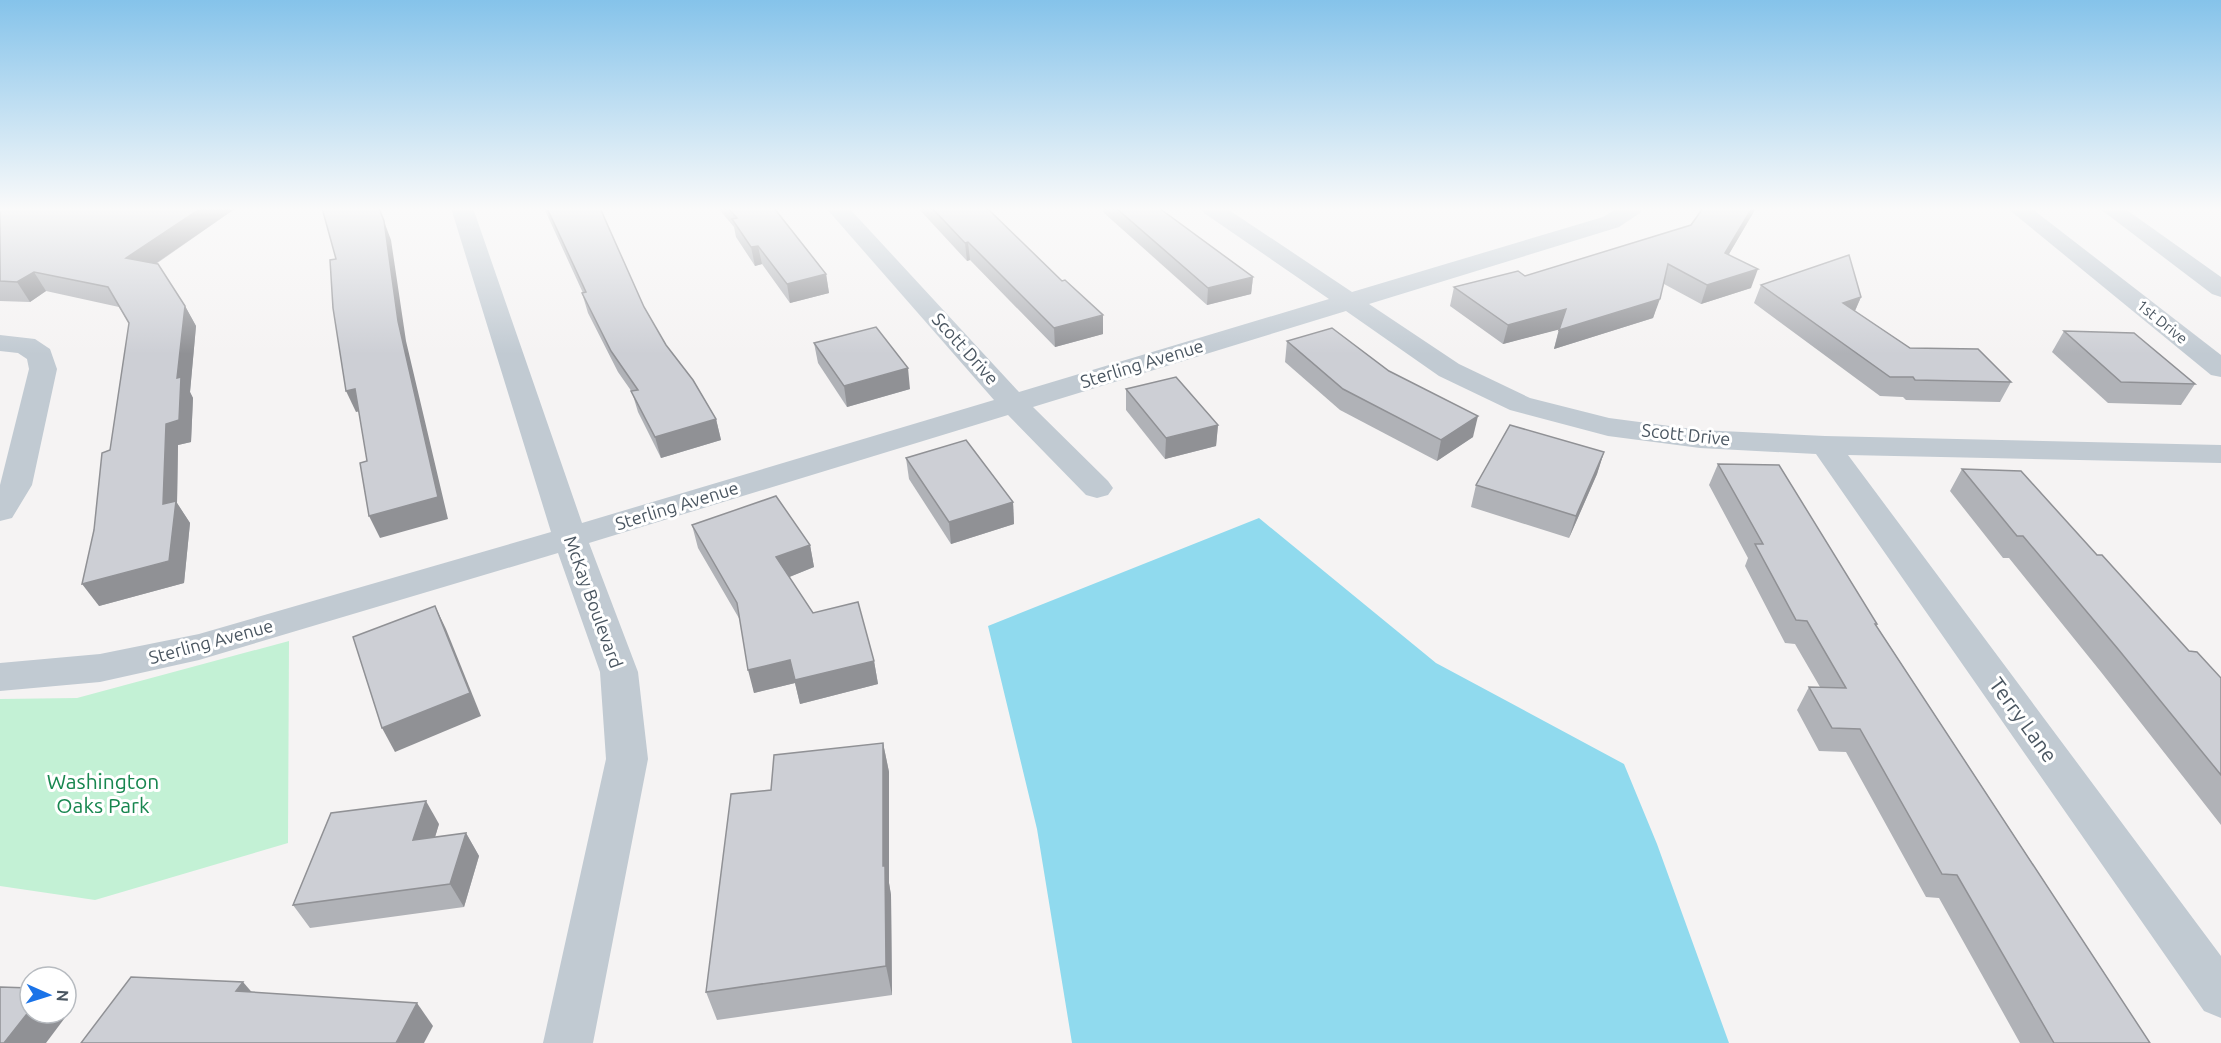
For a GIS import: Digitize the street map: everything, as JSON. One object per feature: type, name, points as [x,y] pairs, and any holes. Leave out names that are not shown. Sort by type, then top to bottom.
[{"type":"street","name":"McKay Boulevard","points":[[478,257],[570,538],[619,672],[627,759],[568,1043]]},
{"type":"street","name":"Scott Drive","points":[[881,257],[1013,403],[1096,488]]},
{"type":"street","name":"Scott Drive","points":[[1282,257],[1449,370],[1520,404],[1608,427],[1700,439],[1825,445],[2221,454]]},
{"type":"street","name":"Sterling Avenue","points":[[0,676],[100,668],[199,647],[570,538],[1497,257]]},
{"type":"street","name":"1st Drive","points":[[2079,257],[2221,369]]},
{"type":"street","points":[[2177,257],[2221,289]]},
{"type":"street","points":[[0,343],[25,345],[40,355],[43,369],[16,484],[0,511]]},
{"type":"street","name":"Terry Lane","points":[[1825,445],[2221,995]]},
{"type":"green space","name":"Washington Oaks Park","points":[[289,641],[288,843],[95,900],[0,886],[0,699],[77,698]]},
{"type":"water","points":[[1259,518],[1436,663],[1624,764],[1657,844],[1729,1043],[1072,1043],[1037,829],[988,626]]},
{"type":"building","points":[[0,257],[128,257],[126,258],[158,264],[185,306],[177,378],[181,377],[179,420],[166,424],[163,504],[176,501],[169,561],[82,584],[94,530],[102,453],[110,450],[129,323],[108,287],[34,272],[17,282],[0,281]]},
{"type":"building","points":[[335,257],[389,257],[398,321],[438,497],[369,516],[360,463],[367,461],[355,389],[346,391],[333,308],[330,260],[336,259]]},
{"type":"building","points":[[570,257],[622,257],[644,307],[666,345],[693,380],[716,419],[655,437],[631,391],[638,390],[611,351],[582,293],[586,292]]},
{"type":"building","points":[[766,257],[812,257],[826,274],[787,284]]},
{"type":"building","points":[[983,257],[1037,257],[1103,315],[1054,328]]},
{"type":"building","points":[[1172,257],[1225,257],[1253,277],[1208,288]]},
{"type":"building","points":[[1588,257],[1733,257],[1758,269],[1707,285],[1668,264],[1660,299],[1559,330],[1566,309],[1508,325],[1454,287],[1518,271],[1525,276]]},
{"type":"building","points":[[1849,257],[1861,297],[1843,303],[1910,348],[1978,349],[2011,382],[1915,380],[1913,377],[1890,377],[1761,285]]},
{"type":"building","points":[[876,327],[908,368],[844,386],[814,343]]},
{"type":"building","points":[[1332,328],[1389,371],[1478,416],[1441,440],[1343,389],[1287,341]]},
{"type":"building","points":[[2064,331],[2134,333],[2195,384],[2121,382]]},
{"type":"building","points":[[1176,377],[1218,425],[1166,438],[1126,389]]},
{"type":"building","points":[[1510,425],[1604,452],[1576,516],[1476,485]]},
{"type":"building","points":[[966,440],[1013,502],[949,522],[906,458]]},
{"type":"building","points":[[1718,464],[1779,465],[1877,624],[1875,624],[2150,1043],[2054,1043],[1957,875],[1942,874],[1860,729],[1832,728],[1809,687],[1846,688],[1807,621],[1796,620],[1755,544],[1763,544]]},
{"type":"building","points":[[1962,469],[2021,471],[2097,555],[2102,555],[2189,651],[2197,652],[2221,678],[2221,775],[2023,536],[2017,536]]},
{"type":"building","points":[[776,496],[810,545],[776,557],[813,613],[858,602],[874,661],[795,680],[790,660],[748,670],[737,603],[692,525]]},
{"type":"building","points":[[435,606],[470,693],[382,728],[353,637]]},
{"type":"building","points":[[883,743],[886,966],[706,992],[731,794],[771,790],[774,755]]},
{"type":"building","points":[[426,801],[413,840],[466,833],[450,884],[293,905],[331,813]]},
{"type":"building","points":[[131,977],[243,982],[236,991],[417,1003],[396,1043],[81,1043]]},
{"type":"building","points":[[0,987],[18,988],[18,1025],[4,1043],[0,1043]]}]
